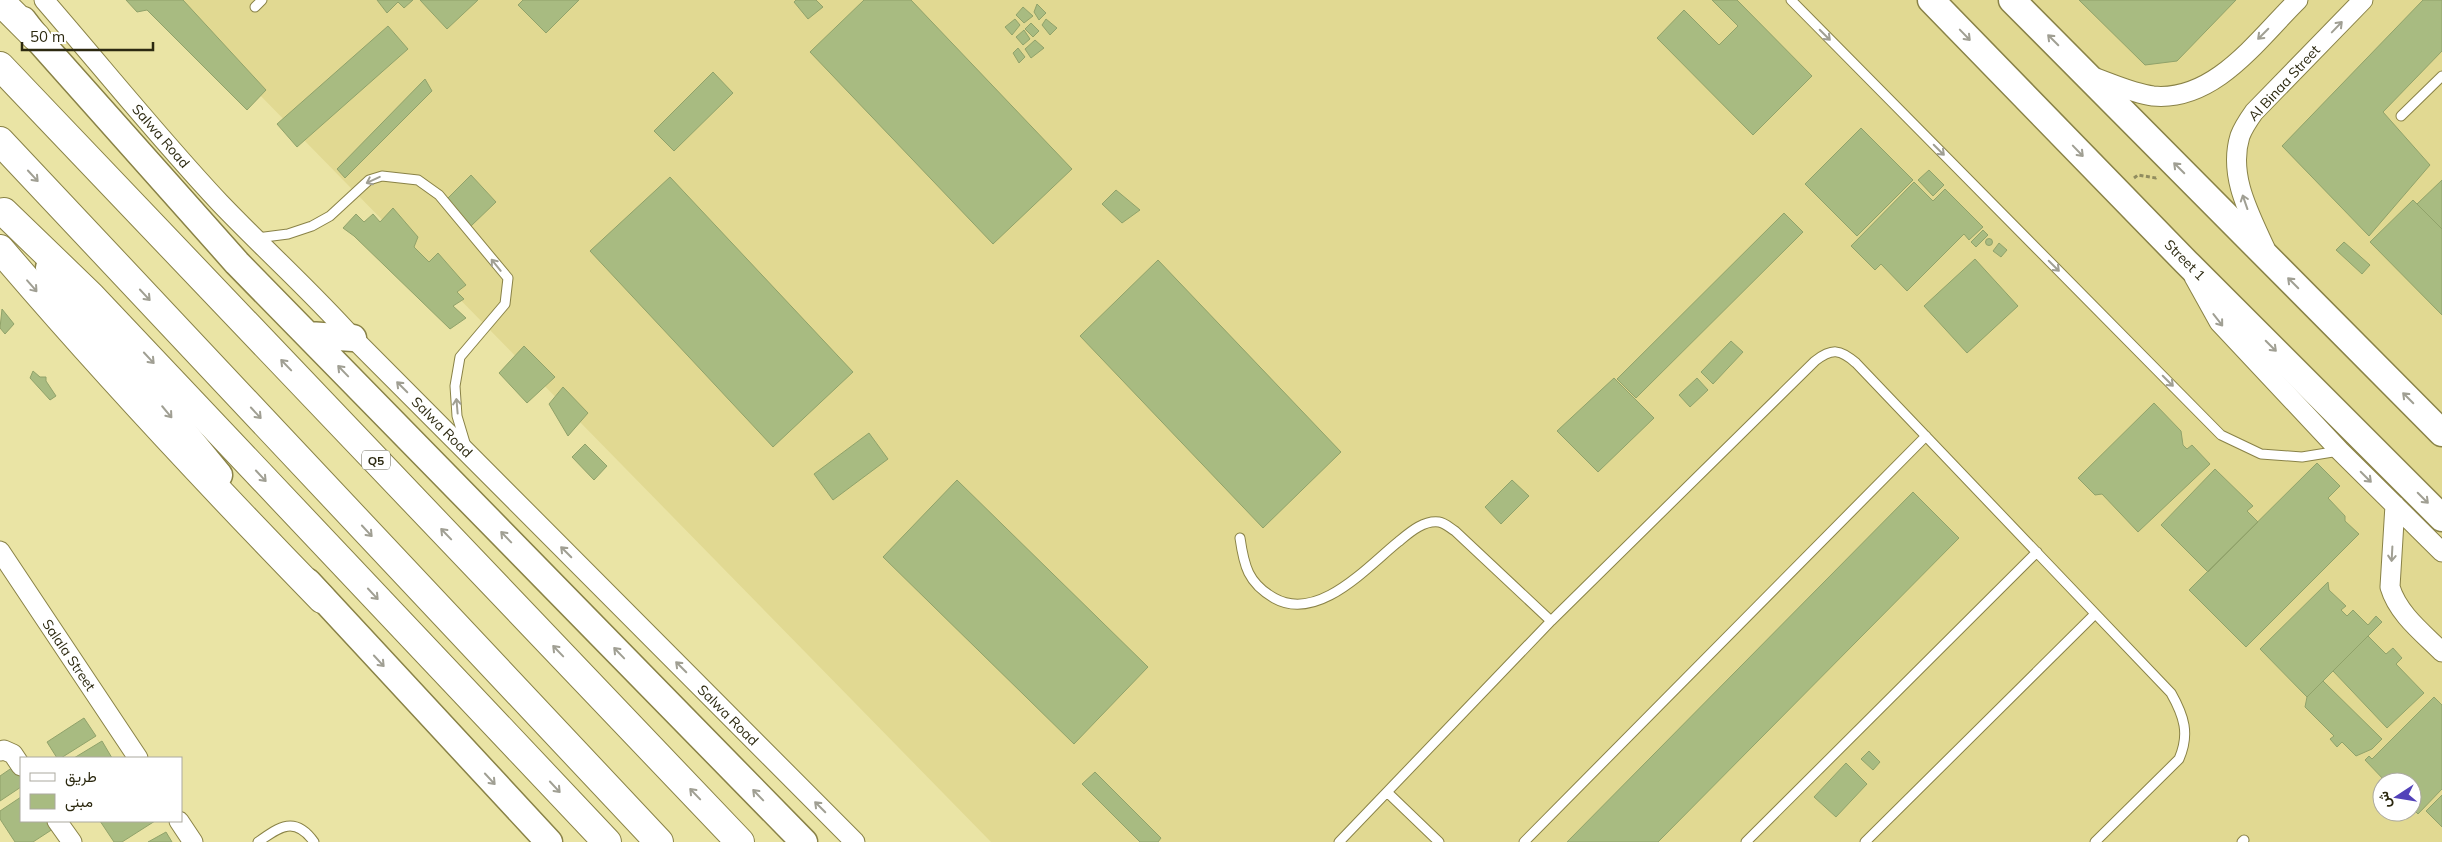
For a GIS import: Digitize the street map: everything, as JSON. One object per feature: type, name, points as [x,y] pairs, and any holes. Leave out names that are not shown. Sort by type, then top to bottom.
[{"type":"main road","name":"Salwa Road","points":[[9,0],[36,37],[237,263],[804,842]]},
{"type":"main road","name":"Street 1","points":[[1931,0],[2186,262],[2442,518]]},
{"type":"main road","points":[[2012,0],[2442,433]]},
{"type":"main road","points":[[0,1],[36,37]]},
{"type":"main road","name":"Q5","points":[[5,72],[740,842]]},
{"type":"main road","points":[[0,141],[660,842]]},
{"type":"main road","points":[[2,210],[322,599]]},
{"type":"main road","points":[[2,210],[91,296],[607,842]]},
{"type":"main road","points":[[0,249],[78,340],[175,447],[322,599],[549,842]]},
{"type":"main road","points":[[308,335],[353,338]]},
{"type":"street","name":"Salwa Road","points":[[44,0],[188,168],[254,239],[321,302],[353,338],[855,842]]},
{"type":"street","points":[[2087,75],[2133,92],[2153,96],[2174,96],[2196,90],[2222,76],[2298,0]]},
{"type":"street","name":"Al Binaa Street","points":[[2272,263],[2249,214],[2238,181],[2236,156],[2240,134],[2254,112],[2363,0]]},
{"type":"street","points":[[2186,262],[2219,322],[2340,451],[2442,552]]},
{"type":"street","points":[[2395,506],[2390,587],[2394,599],[2410,620],[2442,652]]},
{"type":"street","name":"Salala Street","points":[[0,551],[137,757]]},
{"type":"street","points":[[0,751],[4,750],[13,754],[20,764]]},
{"type":"street","points":[[59,822],[72,842]]},
{"type":"street","points":[[180,822],[193,842]]},
{"type":"lane","points":[[1791,0],[2221,435],[2261,454],[2302,457],[2340,451]]},
{"type":"lane","points":[[2401,116],[2442,76]]},
{"type":"lane","points":[[254,239],[288,234],[312,226],[330,216],[369,180],[382,176],[418,180],[439,195],[508,278],[505,304],[460,357],[455,386],[457,416],[468,453]]},
{"type":"lane","points":[[1339,842],[1552,622],[1825,353],[1835,351],[1847,356],[1926,436],[2171,693],[2182,713],[2186,732],[2185,746],[2179,759],[2095,842]]},
{"type":"lane","points":[[1524,842],[1926,436]]},
{"type":"lane","points":[[1240,538],[1244,565],[1252,580],[1263,592],[1278,600],[1294,604],[1311,603],[1326,598],[1340,589],[1413,530],[1429,523],[1438,522],[1455,531],[1552,622]]},
{"type":"lane","points":[[1746,842],[2037,552]]},
{"type":"lane","points":[[1865,842],[2095,614]]},
{"type":"lane","points":[[1387,792],[1439,842]]},
{"type":"lane","points":[[258,842],[276,829],[289,825],[302,829],[314,842]]},
{"type":"path","points":[[2118,192],[2138,175],[2156,178],[2174,162]]},
{"type":"shaded area","points":[[167,0],[2442,0],[2442,842],[991,842]]},
{"type":"building","points":[[126,0],[183,0],[266,90],[247,110],[147,10],[137,12]]},
{"type":"building","points":[[377,0],[413,0],[404,8],[398,2],[387,13]]},
{"type":"building","points":[[420,0],[478,0],[447,29]]},
{"type":"building","points":[[523,0],[579,0],[546,33],[518,5]]},
{"type":"building","points":[[796,0],[816,0],[823,7],[808,19],[794,2]]},
{"type":"building","points":[[864,0],[911,0],[1072,169],[993,244],[810,52]]},
{"type":"building","points":[[1712,0],[1737,0],[1812,76],[1753,135],[1657,38],[1684,10],[1719,45],[1738,26]]},
{"type":"building","points":[[2079,0],[2236,0],[2177,61],[2145,65]]},
{"type":"building","points":[[2423,0],[2442,0],[2442,51],[2383,112],[2430,165],[2369,236],[2282,146]]},
{"type":"building","points":[[1037,4],[1046,13],[1039,20],[1034,12]]},
{"type":"building","points":[[1023,7],[1033,16],[1024,23],[1016,15]]},
{"type":"building","points":[[1015,19],[1020,25],[1012,35],[1005,27]]},
{"type":"building","points":[[1046,19],[1057,28],[1050,35],[1042,25]]},
{"type":"building","points":[[1031,23],[1039,31],[1033,37],[1025,29]]},
{"type":"building","points":[[388,26],[408,49],[297,147],[277,124]]},
{"type":"building","points":[[1024,30],[1030,39],[1023,45],[1016,37]]},
{"type":"building","points":[[1035,40],[1044,48],[1031,58],[1025,49]]},
{"type":"building","points":[[1018,48],[1025,57],[1019,63],[1013,53]]},
{"type":"building","points":[[713,72],[733,93],[674,151],[654,131]]},
{"type":"building","points":[[425,79],[432,91],[345,178],[337,169]]},
{"type":"building","points":[[1861,128],[1913,180],[1857,236],[1805,184]]},
{"type":"building","points":[[1929,170],[1944,185],[1933,196],[1918,180]]},
{"type":"building","points":[[471,175],[496,202],[471,226],[447,199]]},
{"type":"building","points":[[670,177],[853,372],[773,447],[590,251]]},
{"type":"building","points":[[2442,180],[2442,229],[2417,204]]},
{"type":"building","points":[[1914,182],[1933,201],[1945,189],[1983,227],[1969,240],[1964,234],[1907,291],[1881,264],[1875,270],[1851,246]]},
{"type":"building","points":[[1116,190],[1140,210],[1122,223],[1102,204]]},
{"type":"building","points":[[2413,200],[2442,229],[2442,315],[2370,242]]},
{"type":"building","points":[[393,208],[418,237],[414,247],[429,262],[438,253],[466,285],[457,292],[464,299],[453,306],[466,318],[450,329],[354,236],[343,228],[356,214],[364,222],[373,214],[380,222]]},
{"type":"building","points":[[1784,213],[1803,232],[1636,398],[1617,379]]},
{"type":"building","points":[[1983,230],[1988,235],[1976,247],[1971,242]]},
{"type":"building","points":[[1989,238],[1993,242],[1989,246],[1985,242]]},
{"type":"building","points":[[2344,242],[2370,265],[2362,274],[2336,250]]},
{"type":"building","points":[[1999,243],[2007,250],[2001,257],[1993,251]]},
{"type":"building","points":[[1975,259],[2018,306],[1967,353],[1924,306]]},
{"type":"building","points":[[1158,260],[1341,452],[1263,528],[1080,336]]},
{"type":"building","points":[[2,309],[14,324],[5,334],[0,328]]},
{"type":"building","points":[[1731,341],[1743,352],[1713,384],[1701,372]]},
{"type":"building","points":[[524,346],[555,377],[527,403],[499,373]]},
{"type":"building","points":[[33,371],[40,377],[46,377],[46,381],[56,396],[50,400],[30,378]]},
{"type":"building","points":[[1614,378],[1654,418],[1598,472],[1557,431]]},
{"type":"building","points":[[1697,378],[1708,390],[1690,407],[1679,395]]},
{"type":"building","points":[[563,387],[588,413],[568,436],[549,404]]},
{"type":"building","points":[[2154,403],[2181,431],[2183,445],[2187,449],[2192,445],[2210,464],[2138,532],[2102,494],[2095,495],[2078,478]]},
{"type":"building","points":[[869,433],[888,459],[833,500],[814,474]]},
{"type":"building","points":[[585,444],[607,466],[594,480],[572,457]]},
{"type":"building","points":[[2317,463],[2340,486],[2328,498],[2345,516],[2345,521],[2359,534],[2246,647],[2189,590]]},
{"type":"building","points":[[2215,469],[2253,506],[2247,511],[2258,522],[2208,572],[2161,525]]},
{"type":"building","points":[[957,480],[1148,667],[1074,744],[883,557]]},
{"type":"building","points":[[1512,480],[1529,496],[1501,524],[1485,507]]},
{"type":"building","points":[[1913,492],[1959,538],[1658,842],[1567,842]]},
{"type":"building","points":[[2328,582],[2329,590],[2346,606],[2341,610],[2347,616],[2353,610],[2368,625],[2376,616],[2382,622],[2307,697],[2260,649]]},
{"type":"building","points":[[2368,636],[2386,654],[2393,648],[2402,658],[2396,664],[2424,693],[2387,728],[2333,671]]},
{"type":"building","points":[[2323,681],[2382,739],[2372,749],[2356,756],[2342,742],[2337,747],[2330,739],[2334,736],[2305,707],[2307,697]]},
{"type":"building","points":[[2434,697],[2442,705],[2442,789],[2422,810],[2422,772],[2376,772],[2365,760],[2369,756],[2372,759]]},
{"type":"building","points":[[84,718],[96,736],[63,757],[56,757],[47,742]]},
{"type":"building","points":[[102,741],[111,757],[76,757]]},
{"type":"building","points":[[1869,751],[1880,762],[1873,770],[1861,759]]},
{"type":"building","points":[[1846,763],[1867,784],[1836,817],[1814,797]]},
{"type":"building","points":[[16,765],[20,772],[20,788],[0,801],[0,776]]},
{"type":"building","points":[[1095,772],[1161,838],[1158,842],[1140,842],[1082,784]]},
{"type":"building","points":[[2442,795],[2442,827],[2426,811]]},
{"type":"building","points":[[20,798],[20,822],[53,822],[56,827],[33,842],[15,842],[0,819],[0,811]]},
{"type":"building","points":[[101,822],[153,822],[122,842],[114,842]]},
{"type":"building","points":[[166,832],[172,842],[148,842]]}]
